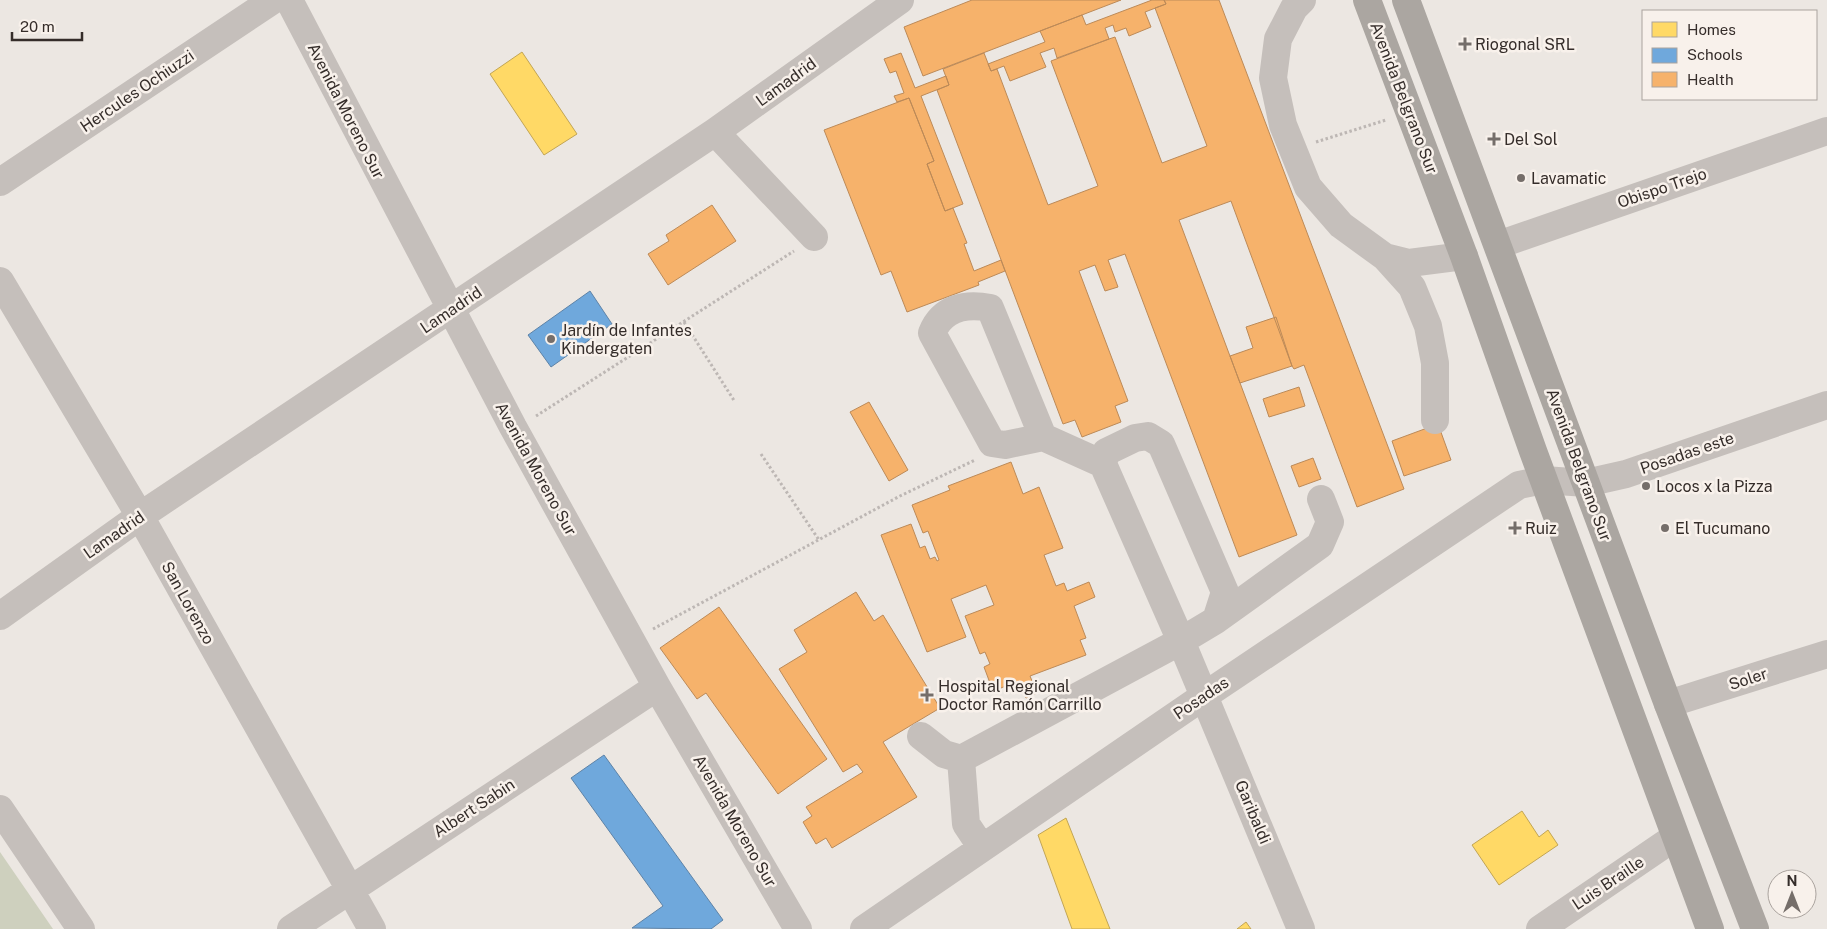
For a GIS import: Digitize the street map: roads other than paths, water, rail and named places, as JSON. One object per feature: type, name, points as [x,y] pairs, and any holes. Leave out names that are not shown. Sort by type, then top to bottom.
[{"type":"highway","name":"Avenida Belgrano Sur","points":[[1367,0],[1408,113],[1464,256],[1544,480],[1710,929]]},
{"type":"highway","name":"Avenida Belgrano Sur","points":[[1408,0],[1668,704],[1755,929]]},
{"type":"street","name":"Hercules Ochiuzzi","points":[[0,182],[273,0]]},
{"type":"street","name":"Avenida Moreno Sur","points":[[289,0],[450,311],[513,427],[632,644],[798,929]]},
{"type":"street","name":"Lamadrid","points":[[0,616],[140,516],[450,311],[715,132],[900,0]]},
{"type":"street","points":[[1302,0],[1294,8],[1278,39],[1273,78],[1283,125],[1308,187],[1341,225],[1385,257],[1412,287],[1428,326],[1436,363],[1436,420]]},
{"type":"street","name":"Obispo Trejo","points":[[1498,245],[1827,131]]},
{"type":"street","points":[[715,132],[814,237]]},
{"type":"street","points":[[1385,257],[1409,263],[1435,258],[1464,256]]},
{"type":"street","name":"San Lorenzo","points":[[0,281],[140,516],[372,929]]},
{"type":"street","points":[[1043,437],[990,308],[973,305],[956,309],[937,319],[932,333],[992,443],[1005,445],[1043,437],[1103,464],[1106,452],[1135,438],[1148,436],[1161,444],[1225,592],[1216,620]]},
{"type":"street","name":"Posadas este","points":[[1544,480],[1586,483],[1626,474],[1827,405]]},
{"type":"street","name":"Garibaldi","points":[[1103,464],[1181,641],[1302,929]]},
{"type":"street","name":"Posadas","points":[[864,929],[1502,495],[1519,486],[1544,480]]},
{"type":"street","points":[[921,736],[944,754],[961,758],[1181,641],[1216,620],[1320,545],[1330,522],[1321,499]]},
{"type":"street","name":"Soler","points":[[1668,704],[1827,654]]},
{"type":"street","name":"Albert Sabin","points":[[291,929],[657,687]]},
{"type":"street","points":[[961,758],[966,824],[982,848]]},
{"type":"street","points":[[0,810],[80,929]]},
{"type":"street","name":"Luis Braille","points":[[1540,929],[1675,837]]},
{"type":"place","name":"Riogonal SRL","points":[[1465,44]]},
{"type":"place","name":"Del Sol","points":[[1494,139]]},
{"type":"place","name":"Lavamatic","points":[[1521,178]]},
{"type":"place","name":"Jardín de Infantes Kindergaten","points":[[551,339]]},
{"type":"place","name":"Locos x la Pizza","points":[[1646,486]]},
{"type":"place","name":"Ruiz","points":[[1515,528]]},
{"type":"place","name":"El Tucumano","points":[[1665,528]]},
{"type":"place","name":"Hospital Regional Doctor Ramón Carrillo","points":[[927,695]]}]
